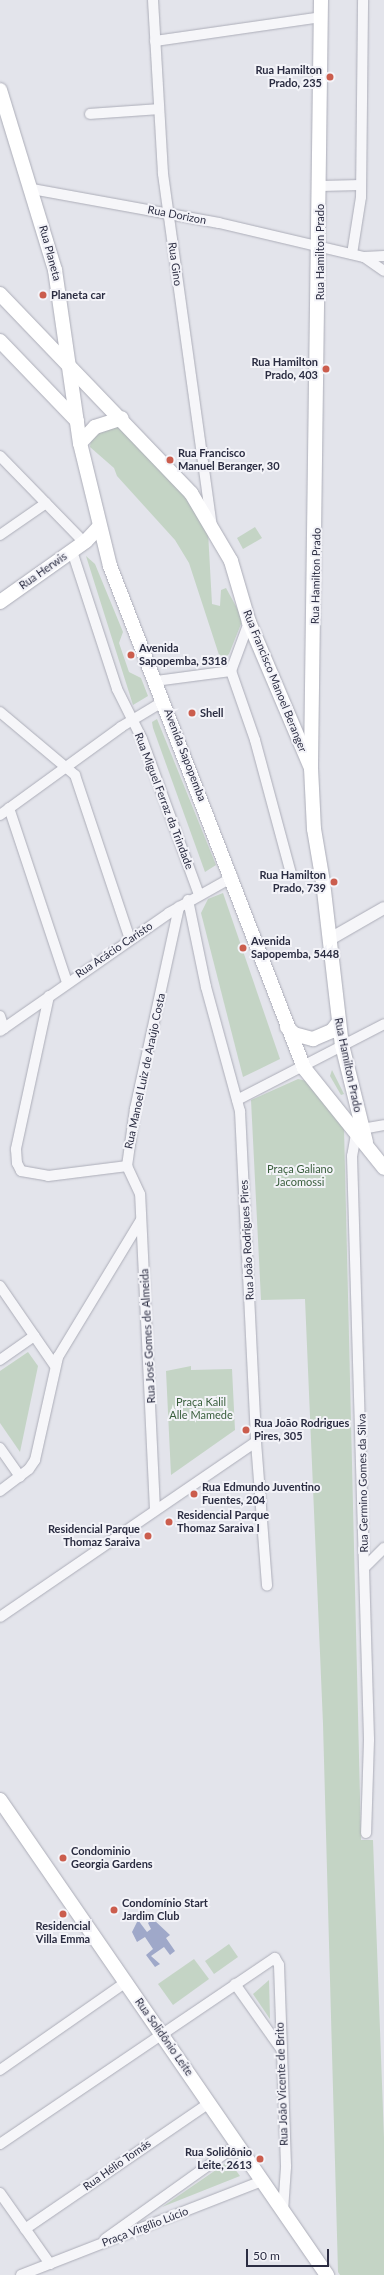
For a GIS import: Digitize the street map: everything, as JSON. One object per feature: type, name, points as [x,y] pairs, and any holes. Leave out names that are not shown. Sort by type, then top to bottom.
[{"type":"main road","name":"Rua Hamilton Prado","points":[[321,0],[320,245],[311,768],[314,829],[330,939],[338,1023],[355,1129]]},
{"type":"main road","name":"Rua Planeta","points":[[0,90],[32,188],[55,270],[67,341],[77,421]]},
{"type":"main road","points":[[0,294],[70,366]]},
{"type":"main road","points":[[0,341],[77,421]]},
{"type":"main road","points":[[52,348],[61,350],[67,341]]},
{"type":"main road","name":"Rua Francisco Manoel Beranger","points":[[70,366],[122,418],[190,493],[212,527],[231,561],[249,622],[311,768]]},
{"type":"main road","points":[[80,443],[95,427],[122,418]]},
{"type":"main road","name":"Avenida Sapopemba","points":[[77,421],[80,443],[101,534],[156,681],[233,877],[287,1027],[304,1068],[355,1129],[384,1168]]},
{"type":"main road","name":"Rua Herwis","points":[[0,602],[85,541],[101,534]]},
{"type":"main road","points":[[287,1027],[294,1034],[313,1039],[332,1031],[338,1023]]},
{"type":"main road","name":"Rua Solidônio Leite","points":[[0,1800],[327,2275]]},
{"type":"street","name":"Rua Gino","points":[[153,0],[159,109],[168,213],[212,527]]},
{"type":"street","points":[[352,254],[361,185],[363,0]]},
{"type":"street","points":[[156,41],[321,17]]},
{"type":"street","points":[[90,114],[159,109]]},
{"type":"street","points":[[320,186],[361,185]]},
{"type":"street","name":"Rua Dorizon","points":[[32,188],[168,213],[320,245],[364,257]]},
{"type":"street","points":[[364,257],[384,256]]},
{"type":"street","points":[[364,257],[384,271]]},
{"type":"street","points":[[0,456],[85,541]]},
{"type":"street","points":[[0,536],[46,503]]},
{"type":"street","name":"Rua Miguel Ferraz da Trindade","points":[[72,551],[117,689],[142,739],[199,894]]},
{"type":"street","points":[[249,622],[230,671],[255,740],[291,873]]},
{"type":"street","points":[[156,681],[230,671]]},
{"type":"street","points":[[0,815],[67,766],[164,701]]},
{"type":"street","points":[[0,712],[67,766],[78,781],[130,939]]},
{"type":"street","points":[[9,808],[67,982]]},
{"type":"street","name":"Rua Acácio Caristo","points":[[2,1029],[67,982],[188,900],[233,877]]},
{"type":"street","name":"Rua João Rodrigues Pires","points":[[188,900],[206,986],[237,1100],[256,1442],[268,1586]]},
{"type":"street","name":"Rua Manoel Luiz de Araújo Costa","points":[[127,1166],[135,1109],[179,907]]},
{"type":"street","points":[[330,939],[384,908]]},
{"type":"street","points":[[49,996],[16,1149],[16,1163],[21,1171],[48,1176],[127,1166]]},
{"type":"street","points":[[0,1016],[2,1029]]},
{"type":"street","points":[[237,1100],[304,1068],[342,1045],[384,1024]]},
{"type":"street","points":[[355,1129],[384,1125]]},
{"type":"street","name":"Rua Germino Gomes da Silva","points":[[355,1129],[352,1156],[369,1740],[366,1833]]},
{"type":"street","name":"Rua José Gomes de Almeida","points":[[127,1166],[140,1194],[155,1510]]},
{"type":"street","points":[[0,1491],[20,1477],[35,1460],[41,1446],[55,1366],[71,1333],[142,1219]]},
{"type":"street","points":[[0,1286],[55,1366]]},
{"type":"street","points":[[0,1360],[34,1336]]},
{"type":"street","points":[[0,1617],[256,1442]]},
{"type":"street","points":[[0,1448],[20,1477]]},
{"type":"street","points":[[365,1567],[384,1548]]},
{"type":"street","name":"Rua João Vicente de Brito","points":[[235,1984],[276,1958],[286,2167],[283,2211]]},
{"type":"street","points":[[0,2069],[126,1982]]},
{"type":"street","points":[[0,2144],[235,1984],[281,2049]]},
{"type":"street","name":"Rua Hélio Tomás","points":[[25,2229],[209,2103]]},
{"type":"street","name":"Praça Virgílio Lúcio","points":[[97,2246],[146,2207],[238,2144]]},
{"type":"street","name":"Praça Virgílio Lúcio","points":[[97,2246],[262,2181]]},
{"type":"street","points":[[0,2193],[50,2264]]},
{"type":"street","points":[[21,2275],[97,2246]]},
{"type":"green space","points":[[110,424],[122,428],[178,486],[208,532],[212,604],[220,606],[221,590],[226,588],[243,619],[229,654],[221,661],[189,563],[175,540],[117,476],[114,468],[90,447],[91,438]]},
{"type":"green space","points":[[255,527],[262,538],[243,549],[237,538]]},
{"type":"green space","points":[[86,556],[95,564],[123,632],[119,643],[129,672],[141,678],[148,696],[133,705]]},
{"type":"green space","points":[[157,719],[216,865],[205,872],[153,728],[152,722]]},
{"type":"green space","points":[[223,893],[280,1059],[243,1077],[201,913],[208,899]]},
{"type":"green space","points":[[332,1070],[344,1094],[341,1095],[330,1076]]},
{"type":"green space","name":"Praça Galiano Jacomossi","points":[[298,1079],[307,1081],[344,1128],[361,1840],[373,1840],[384,2138],[384,2275],[340,2275],[338,2272],[323,1724],[305,1299],[261,1300],[251,1100]]},
{"type":"green space","points":[[28,1352],[38,1366],[20,1452],[0,1423],[0,1371]]},
{"type":"green space","name":"Praça Kalil Alle Mamede","points":[[191,1366],[191,1370],[232,1369],[235,1430],[171,1475],[166,1371]]},
{"type":"green space","points":[[229,1944],[238,1957],[214,1974],[205,1961]]},
{"type":"green space","points":[[194,1959],[209,1979],[173,2005],[158,1984]]},
{"type":"green space","points":[[269,1980],[270,2019],[253,1994]]},
{"type":"green space","points":[[229,2161],[240,2176],[162,2207],[165,2205]]},
{"type":"water","points":[[153,1919],[170,1935],[166,1938],[175,1951],[170,1955],[164,1947],[151,1956],[160,1964],[155,1967],[146,1955],[153,1949],[145,1937],[137,1942],[132,1932],[138,1920],[147,1932],[151,1929],[148,1923]]},
{"type":"place","name":"Rua Hamilton Prado, 235","points":[[330,77]]},
{"type":"place","name":"Planeta car","points":[[43,295]]},
{"type":"place","name":"Rua Hamilton Prado, 403","points":[[326,369]]},
{"type":"place","name":"Rua Francisco Manuel Beranger, 30","points":[[170,460]]},
{"type":"place","name":"Avenida Sapopemba, 5318","points":[[131,655]]},
{"type":"place","name":"Shell","points":[[192,713]]},
{"type":"place","name":"Rua Hamilton Prado, 739","points":[[334,882]]},
{"type":"place","name":"Avenida Sapopemba, 5448","points":[[243,948]]},
{"type":"place","name":"Rua João Rodrigues Pires, 305","points":[[246,1430]]},
{"type":"place","name":"Rua Edmundo Juventino Fuentes, 204","points":[[194,1494]]},
{"type":"place","name":"Residencial Parque Thomaz Saraiva I","points":[[169,1522]]},
{"type":"place","name":"Residencial Parque Thomaz Saraiva","points":[[148,1536]]},
{"type":"place","name":"Condominio Georgia Gardens","points":[[63,1858]]},
{"type":"place","name":"Condomínio Start Jardim Club","points":[[114,1910]]},
{"type":"place","name":"Residencial Villa Emma","points":[[63,1914]]},
{"type":"place","name":"Rua Solidônio Leite, 2613","points":[[260,2159]]}]
